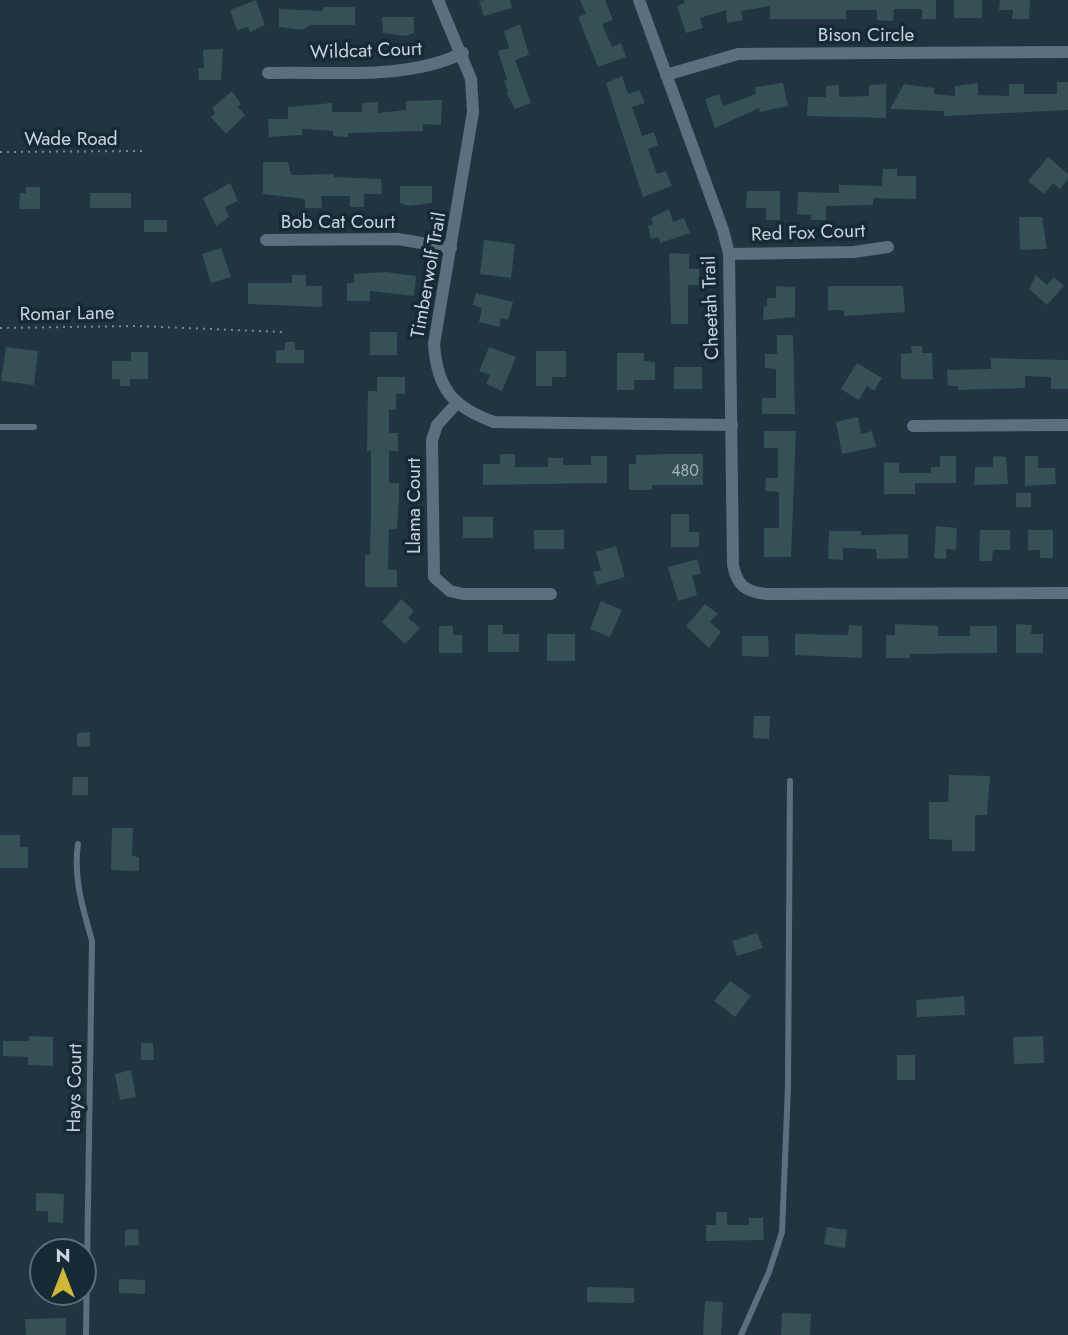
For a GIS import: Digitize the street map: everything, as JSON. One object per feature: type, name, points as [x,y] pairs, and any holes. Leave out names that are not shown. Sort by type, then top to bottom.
[{"type":"street","name":"Timberwolf Trail","points":[[438,0],[463,53],[471,79],[473,113],[434,344],[436,367],[443,387],[457,403],[474,415],[494,422],[732,425]]},
{"type":"street","name":"Cheetah Trail","points":[[639,0],[723,230],[729,254],[733,565],[741,586],[767,594],[1068,593]]},
{"type":"street","name":"Bison Circle","points":[[666,75],[738,54],[1068,52]]},
{"type":"street","name":"Wildcat Court","points":[[268,73],[412,70],[438,65],[463,53]]},
{"type":"street","name":"Bob Cat Court","points":[[265,240],[398,239],[451,248]]},
{"type":"street","name":"Red Fox Court","points":[[729,254],[853,253],[888,247]]},
{"type":"street","name":"Llama Court","points":[[457,403],[437,425],[432,440],[434,577],[450,591],[463,594],[551,594]]},
{"type":"street","points":[[913,425],[1068,425]]},
{"type":"lane","points":[[0,427],[34,427]]},
{"type":"lane","points":[[741,1335],[769,1272],[782,1232],[788,1087],[790,781]]},
{"type":"lane","name":"Hays Court","points":[[78,845],[75,869],[77,884],[92,941],[86,1335]]},
{"type":"path","name":"Wade Road","points":[[0,152],[143,151]]},
{"type":"path","name":"Romar Lane","points":[[0,328],[135,326],[283,332]]},
{"type":"building","points":[[256,0],[265,25],[250,32],[248,27],[237,30],[230,10]]},
{"type":"building","points":[[510,0],[512,8],[484,16],[479,1]]},
{"type":"building","points":[[580,0],[605,0],[613,20],[602,24],[612,47],[621,43],[626,57],[598,67],[578,17],[586,14]]},
{"type":"building","points":[[684,0],[936,0],[936,19],[922,19],[922,9],[894,9],[893,21],[877,20],[877,10],[846,10],[846,19],[770,19],[770,6],[741,11],[743,20],[727,23],[726,10],[700,18],[703,28],[686,33],[677,6],[685,3]]},
{"type":"building","points":[[954,0],[982,0],[982,18],[954,18]]},
{"type":"building","points":[[1000,0],[1030,0],[1029,19],[1012,19],[1013,10],[999,10]]},
{"type":"building","points":[[323,7],[355,7],[355,25],[310,25],[302,30],[279,27],[279,9],[323,11]]},
{"type":"building","points":[[382,17],[414,17],[414,33],[406,36],[383,33]]},
{"type":"building","points":[[520,24],[529,55],[515,60],[531,103],[515,109],[506,92],[508,91],[504,81],[507,80],[498,51],[509,48],[504,31]]},
{"type":"building","points":[[223,49],[221,80],[199,80],[198,68],[204,68],[203,50]]},
{"type":"building","points":[[622,76],[628,94],[639,90],[645,103],[632,107],[642,136],[654,132],[658,145],[648,149],[657,174],[666,171],[672,186],[643,197],[606,83]]},
{"type":"building","points":[[1057,82],[1068,82],[1068,110],[944,116],[944,111],[890,109],[904,84],[934,88],[934,94],[955,96],[955,86],[978,83],[978,95],[1009,96],[1009,84],[1024,84],[1024,94],[1057,94]]},
{"type":"building","points":[[783,83],[788,106],[760,112],[759,108],[715,128],[705,99],[719,94],[723,106],[756,94],[755,87]]},
{"type":"building","points":[[886,84],[886,118],[807,116],[808,97],[826,97],[826,86],[839,85],[839,97],[869,96],[869,85]]},
{"type":"building","points":[[232,91],[241,104],[238,107],[245,115],[226,134],[211,117],[215,113],[212,108]]},
{"type":"building","points":[[442,100],[441,125],[423,124],[423,131],[348,133],[348,137],[333,136],[333,131],[302,129],[302,135],[269,137],[268,119],[288,119],[288,107],[332,103],[332,112],[362,112],[362,103],[378,102],[378,113],[406,110],[406,101]]},
{"type":"building","points":[[1048,157],[1068,174],[1068,179],[1060,189],[1053,183],[1044,194],[1028,181]]},
{"type":"building","points":[[263,162],[288,162],[291,175],[334,174],[334,177],[381,179],[382,194],[364,194],[364,207],[350,207],[350,196],[321,196],[322,208],[305,208],[305,199],[263,194]]},
{"type":"building","points":[[883,169],[897,169],[897,176],[916,176],[916,199],[873,198],[873,205],[826,206],[826,220],[811,220],[811,215],[797,214],[798,192],[839,193],[839,185],[882,186]]},
{"type":"building","points":[[230,183],[238,201],[225,207],[229,217],[216,226],[203,198]]},
{"type":"building","points":[[400,186],[432,186],[432,203],[409,206],[400,203]]},
{"type":"building","points":[[26,187],[40,187],[40,209],[19,209],[20,193],[26,193]]},
{"type":"building","points":[[747,191],[780,191],[780,220],[766,220],[766,208],[746,208]]},
{"type":"building","points":[[90,193],[131,193],[131,208],[90,208]]},
{"type":"building","points":[[669,209],[673,222],[684,218],[690,233],[660,243],[659,237],[651,239],[648,226],[653,224],[651,218]]},
{"type":"building","points":[[1019,217],[1042,217],[1047,249],[1020,250]]},
{"type":"building","points":[[144,220],[167,220],[167,232],[144,232]]},
{"type":"building","points":[[484,240],[515,244],[511,278],[480,274]]},
{"type":"building","points":[[221,248],[231,277],[211,283],[202,254]]},
{"type":"building","points":[[669,253],[689,254],[689,269],[699,269],[699,285],[688,285],[688,324],[671,324]]},
{"type":"building","points":[[386,272],[416,276],[414,296],[370,291],[370,301],[347,301],[347,283],[354,283],[354,274]]},
{"type":"building","points":[[292,275],[306,275],[306,286],[322,286],[322,307],[248,304],[248,283],[292,283]]},
{"type":"building","points":[[1036,275],[1047,285],[1054,277],[1064,286],[1047,305],[1029,289]]},
{"type":"building","points":[[776,286],[795,287],[795,317],[763,320],[767,298],[776,298]]},
{"type":"building","points":[[828,286],[903,286],[905,312],[844,316],[844,310],[828,310]]},
{"type":"building","points":[[476,293],[513,302],[508,320],[501,318],[499,327],[479,322],[482,308],[473,305]]},
{"type":"building","points":[[370,332],[397,332],[397,355],[370,355]]},
{"type":"building","points":[[777,335],[793,335],[795,414],[762,414],[762,398],[776,398],[776,369],[765,368],[765,354],[777,354]]},
{"type":"building","points":[[285,342],[295,342],[295,350],[304,350],[304,363],[276,363],[276,350],[285,350]]},
{"type":"building","points":[[911,346],[922,346],[922,353],[932,353],[933,379],[901,379],[901,354],[912,353]]},
{"type":"building","points":[[6,347],[38,351],[34,385],[1,381]]},
{"type":"building","points":[[489,347],[516,357],[502,391],[486,384],[490,375],[479,371]]},
{"type":"building","points":[[536,351],[566,351],[566,377],[552,377],[552,386],[536,386]]},
{"type":"building","points":[[131,352],[148,352],[148,379],[130,379],[130,386],[120,386],[120,379],[112,379],[112,361],[131,361]]},
{"type":"building","points":[[617,353],[644,353],[644,361],[655,362],[655,380],[634,380],[634,390],[617,390]]},
{"type":"building","points":[[991,358],[1068,360],[1068,389],[1051,389],[1051,377],[1025,376],[1025,388],[958,390],[958,386],[948,386],[947,370],[991,369]]},
{"type":"building","points":[[857,363],[882,378],[874,391],[867,386],[859,400],[841,389]]},
{"type":"building","points":[[674,367],[702,367],[702,389],[674,389]]},
{"type":"building","points":[[377,377],[405,377],[405,394],[396,394],[396,410],[389,410],[389,433],[398,433],[398,451],[389,451],[389,483],[399,483],[399,498],[397,529],[389,529],[388,570],[397,570],[397,587],[365,587],[365,555],[370,555],[371,512],[371,451],[367,451],[368,391],[377,391]]},
{"type":"building","points":[[858,417],[861,434],[872,431],[876,447],[842,454],[836,422]]},
{"type":"building","points":[[764,431],[796,431],[791,557],[764,557],[764,528],[779,528],[779,492],[765,491],[766,478],[778,478],[778,448],[764,448]]},
{"type":"building","points":[[500,454],[515,454],[515,467],[548,467],[548,458],[563,458],[563,465],[591,465],[591,456],[607,456],[607,483],[483,485],[483,464],[500,464]]},
{"type":"building","points":[[703,454],[703,485],[652,485],[652,490],[629,490],[629,464],[636,464],[636,455]]},
{"type":"building","points":[[940,456],[956,456],[956,483],[915,483],[915,494],[884,494],[884,462],[899,463],[899,473],[931,473],[931,467],[940,467]]},
{"type":"building","points":[[993,456],[1006,457],[1008,484],[974,485],[975,467],[993,467]]},
{"type":"building","points":[[1025,456],[1038,456],[1038,468],[1055,468],[1056,484],[1025,486]]},
{"type":"building","points":[[1016,493],[1031,493],[1031,507],[1016,507]]},
{"type":"building","points":[[671,514],[689,514],[689,532],[699,532],[699,547],[671,547]]},
{"type":"building","points":[[463,517],[493,517],[493,538],[463,538]]},
{"type":"building","points":[[936,526],[957,528],[956,550],[946,549],[946,559],[934,558]]},
{"type":"building","points":[[534,530],[564,530],[564,549],[534,549]]},
{"type":"building","points":[[980,530],[1010,530],[1010,550],[993,550],[992,561],[979,561]]},
{"type":"building","points":[[1028,530],[1053,530],[1053,558],[1040,558],[1040,550],[1028,550]]},
{"type":"building","points":[[829,531],[861,531],[861,535],[908,534],[908,558],[877,559],[876,549],[843,548],[843,560],[828,559]]},
{"type":"building","points":[[616,546],[625,577],[597,585],[593,572],[601,570],[596,552]]},
{"type":"building","points":[[697,559],[701,573],[692,576],[697,595],[678,601],[668,567]]},
{"type":"building","points":[[401,599],[414,611],[408,618],[420,628],[405,644],[382,622]]},
{"type":"building","points":[[601,601],[622,610],[610,637],[590,629]]},
{"type":"building","points":[[705,604],[718,614],[710,622],[721,632],[709,648],[686,626]]},
{"type":"building","points":[[895,624],[938,626],[938,636],[970,636],[970,626],[997,626],[997,653],[910,654],[910,658],[886,658],[886,635],[895,635]]},
{"type":"building","points":[[1016,624],[1032,625],[1031,634],[1043,634],[1043,653],[1016,653]]},
{"type":"building","points":[[488,625],[503,625],[503,634],[519,634],[519,652],[488,652]]},
{"type":"building","points":[[849,625],[862,626],[862,658],[795,655],[795,634],[848,635]]},
{"type":"building","points":[[439,626],[453,626],[453,635],[462,635],[462,653],[439,653]]},
{"type":"building","points":[[547,634],[575,634],[575,661],[547,661]]},
{"type":"building","points":[[742,636],[768,636],[769,657],[742,656]]},
{"type":"building","points":[[754,716],[770,716],[769,739],[753,738]]},
{"type":"building","points":[[90,732],[90,746],[77,747],[77,733]]},
{"type":"building","points":[[949,775],[990,776],[987,815],[975,815],[975,851],[952,851],[952,840],[929,839],[929,802],[948,802]]},
{"type":"building","points":[[73,777],[88,777],[88,795],[72,795]]},
{"type":"building","points":[[112,828],[133,828],[132,856],[139,857],[139,871],[111,870]]},
{"type":"building","points":[[0,835],[20,835],[20,847],[28,847],[28,868],[0,868]]},
{"type":"building","points":[[757,933],[763,948],[737,956],[732,941]]},
{"type":"building","points":[[730,981],[751,996],[735,1017],[714,1001]]},
{"type":"building","points":[[964,996],[965,1015],[917,1017],[916,1000]]},
{"type":"building","points":[[29,1036],[53,1037],[53,1066],[28,1065],[28,1057],[3,1056],[3,1041],[29,1041]]},
{"type":"building","points":[[1043,1036],[1044,1063],[1014,1064],[1013,1037]]},
{"type":"building","points":[[141,1043],[153,1043],[154,1060],[141,1060]]},
{"type":"building","points":[[897,1055],[915,1055],[915,1080],[897,1080]]},
{"type":"building","points":[[131,1070],[136,1097],[120,1100],[115,1074]]},
{"type":"building","points":[[36,1193],[64,1194],[63,1223],[48,1222],[48,1211],[36,1211]]},
{"type":"building","points":[[716,1212],[727,1212],[727,1225],[749,1225],[749,1218],[763,1218],[764,1240],[706,1241],[706,1225],[716,1225]]},
{"type":"building","points":[[827,1227],[847,1230],[845,1248],[824,1244]]},
{"type":"building","points":[[138,1229],[139,1245],[125,1246],[125,1230]]},
{"type":"building","points":[[119,1279],[145,1280],[145,1294],[119,1293]]},
{"type":"building","points":[[587,1287],[634,1288],[634,1303],[587,1302]]},
{"type":"building","points":[[705,1301],[723,1302],[721,1335],[703,1335]]},
{"type":"building","points":[[782,1313],[811,1314],[810,1335],[781,1335]]},
{"type":"building","points":[[66,1318],[66,1335],[26,1335],[25,1319]]}]
